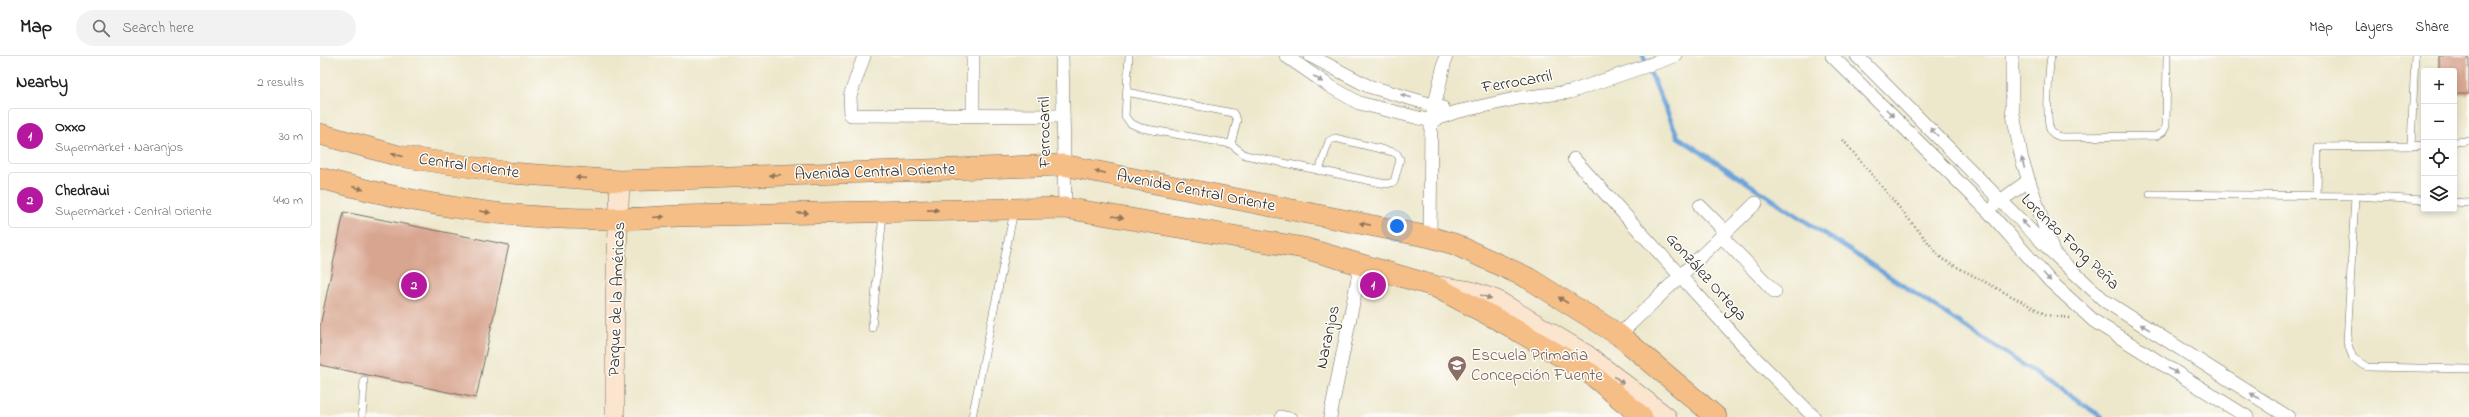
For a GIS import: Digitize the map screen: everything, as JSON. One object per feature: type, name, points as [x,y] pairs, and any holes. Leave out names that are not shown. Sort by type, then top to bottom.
[{"type":"main road","name":"Central Oriente","points":[[320,134],[398,156],[510,173],[620,181]]},
{"type":"main road","name":"Avenida Central Oriente","points":[[620,181],[1064,165],[1430,237],[1454,244],[1528,278],[1588,317],[1620,335],[1716,417]]},
{"type":"main road","points":[[320,178],[385,196],[513,216],[620,220],[677,216],[1065,208],[1304,248],[1361,263],[1434,286],[1471,291],[1497,300],[1586,354],[1667,417]]},
{"type":"main road","name":"Parque de la Américas","points":[[615,417],[615,301],[620,220],[620,181]]},
{"type":"main road","points":[[1434,286],[1510,326],[1591,374],[1642,417]]},
{"type":"main road","points":[[1588,317],[1639,368],[1696,417]]},
{"type":"street","points":[[864,56],[850,96],[851,115],[1063,116]]},
{"type":"street","points":[[973,56],[973,115]]},
{"type":"street","name":"Ferrocarril","points":[[1062,56],[1065,208]]},
{"type":"street","points":[[1286,56],[1330,87],[1359,103],[1431,121]]},
{"type":"street","points":[[1310,56],[1368,86],[1456,112]]},
{"type":"street","points":[[1430,237],[1431,121],[1446,56]]},
{"type":"street","name":"Ferrocarril","points":[[1431,121],[1456,112],[1519,98],[1570,92],[1675,56]]},
{"type":"street","name":"Lorenzo Fong Peña","points":[[1832,56],[1989,212],[2050,281],[2094,322],[2247,417]]},
{"type":"street","points":[[2012,56],[2012,109],[2028,181],[2053,253]]},
{"type":"street","points":[[1864,59],[1870,94]]},
{"type":"street","name":"Lorenzo Fong Peña","points":[[1864,59],[2053,253],[2105,301],[2288,417]]},
{"type":"street","name":"González Ortega","points":[[1574,159],[1755,358],[1814,417]]},
{"type":"street","points":[[1989,212],[2000,199],[2028,181]]},
{"type":"street","points":[[1620,335],[1756,203]]},
{"type":"street","points":[[1700,206],[1775,292]]},
{"type":"street","name":"Naranjos","points":[[1330,417],[1361,263]]},
{"type":"street","points":[[2094,322],[2105,301]]},
{"type":"lane","points":[[1129,56],[1125,116],[1130,124],[1141,128],[1231,144],[1245,155],[1319,171],[1391,184],[1394,182],[1400,159],[1393,152],[1335,138],[1329,141],[1319,171]]},
{"type":"lane","points":[[2051,56],[2048,103],[2050,130],[2054,136],[2061,137],[2156,136],[2163,132],[2166,126],[2167,56]]},
{"type":"lane","points":[[2411,146],[2415,56]]},
{"type":"lane","points":[[1126,92],[1233,113],[1236,120],[1231,144]]},
{"type":"lane","points":[[2457,142],[2469,141]]},
{"type":"lane","points":[[2317,196],[2318,147],[2421,145]]},
{"type":"lane","points":[[2150,194],[2355,196],[2421,200]]},
{"type":"lane","points":[[2355,196],[2347,342],[2353,358],[2367,367],[2469,369]]},
{"type":"lane","points":[[2457,202],[2469,203]]},
{"type":"lane","points":[[972,417],[1015,209]]},
{"type":"lane","points":[[872,328],[883,211]]},
{"type":"lane","points":[[362,417],[364,380]]},
{"type":"lane","points":[[1280,417],[1280,414],[1294,417]]},
{"type":"path","points":[[1843,140],[1942,259],[2046,315],[2094,322]]},
{"type":"building","points":[[2439,56],[2469,56],[2469,94],[2457,94],[2457,68],[2439,68]]},
{"type":"building","points":[[344,212],[509,245],[476,398],[320,365],[320,326]]},
{"type":"waterway","points":[[1643,56],[1678,137],[2102,417]]},
{"type":"place","name":"Chedraui","points":[[414,285]]},
{"type":"place","name":"Oxxo","points":[[1373,285]]},
{"type":"place","name":"Escuela Primaria Concepción Fuente","points":[[1457,382]]}]
